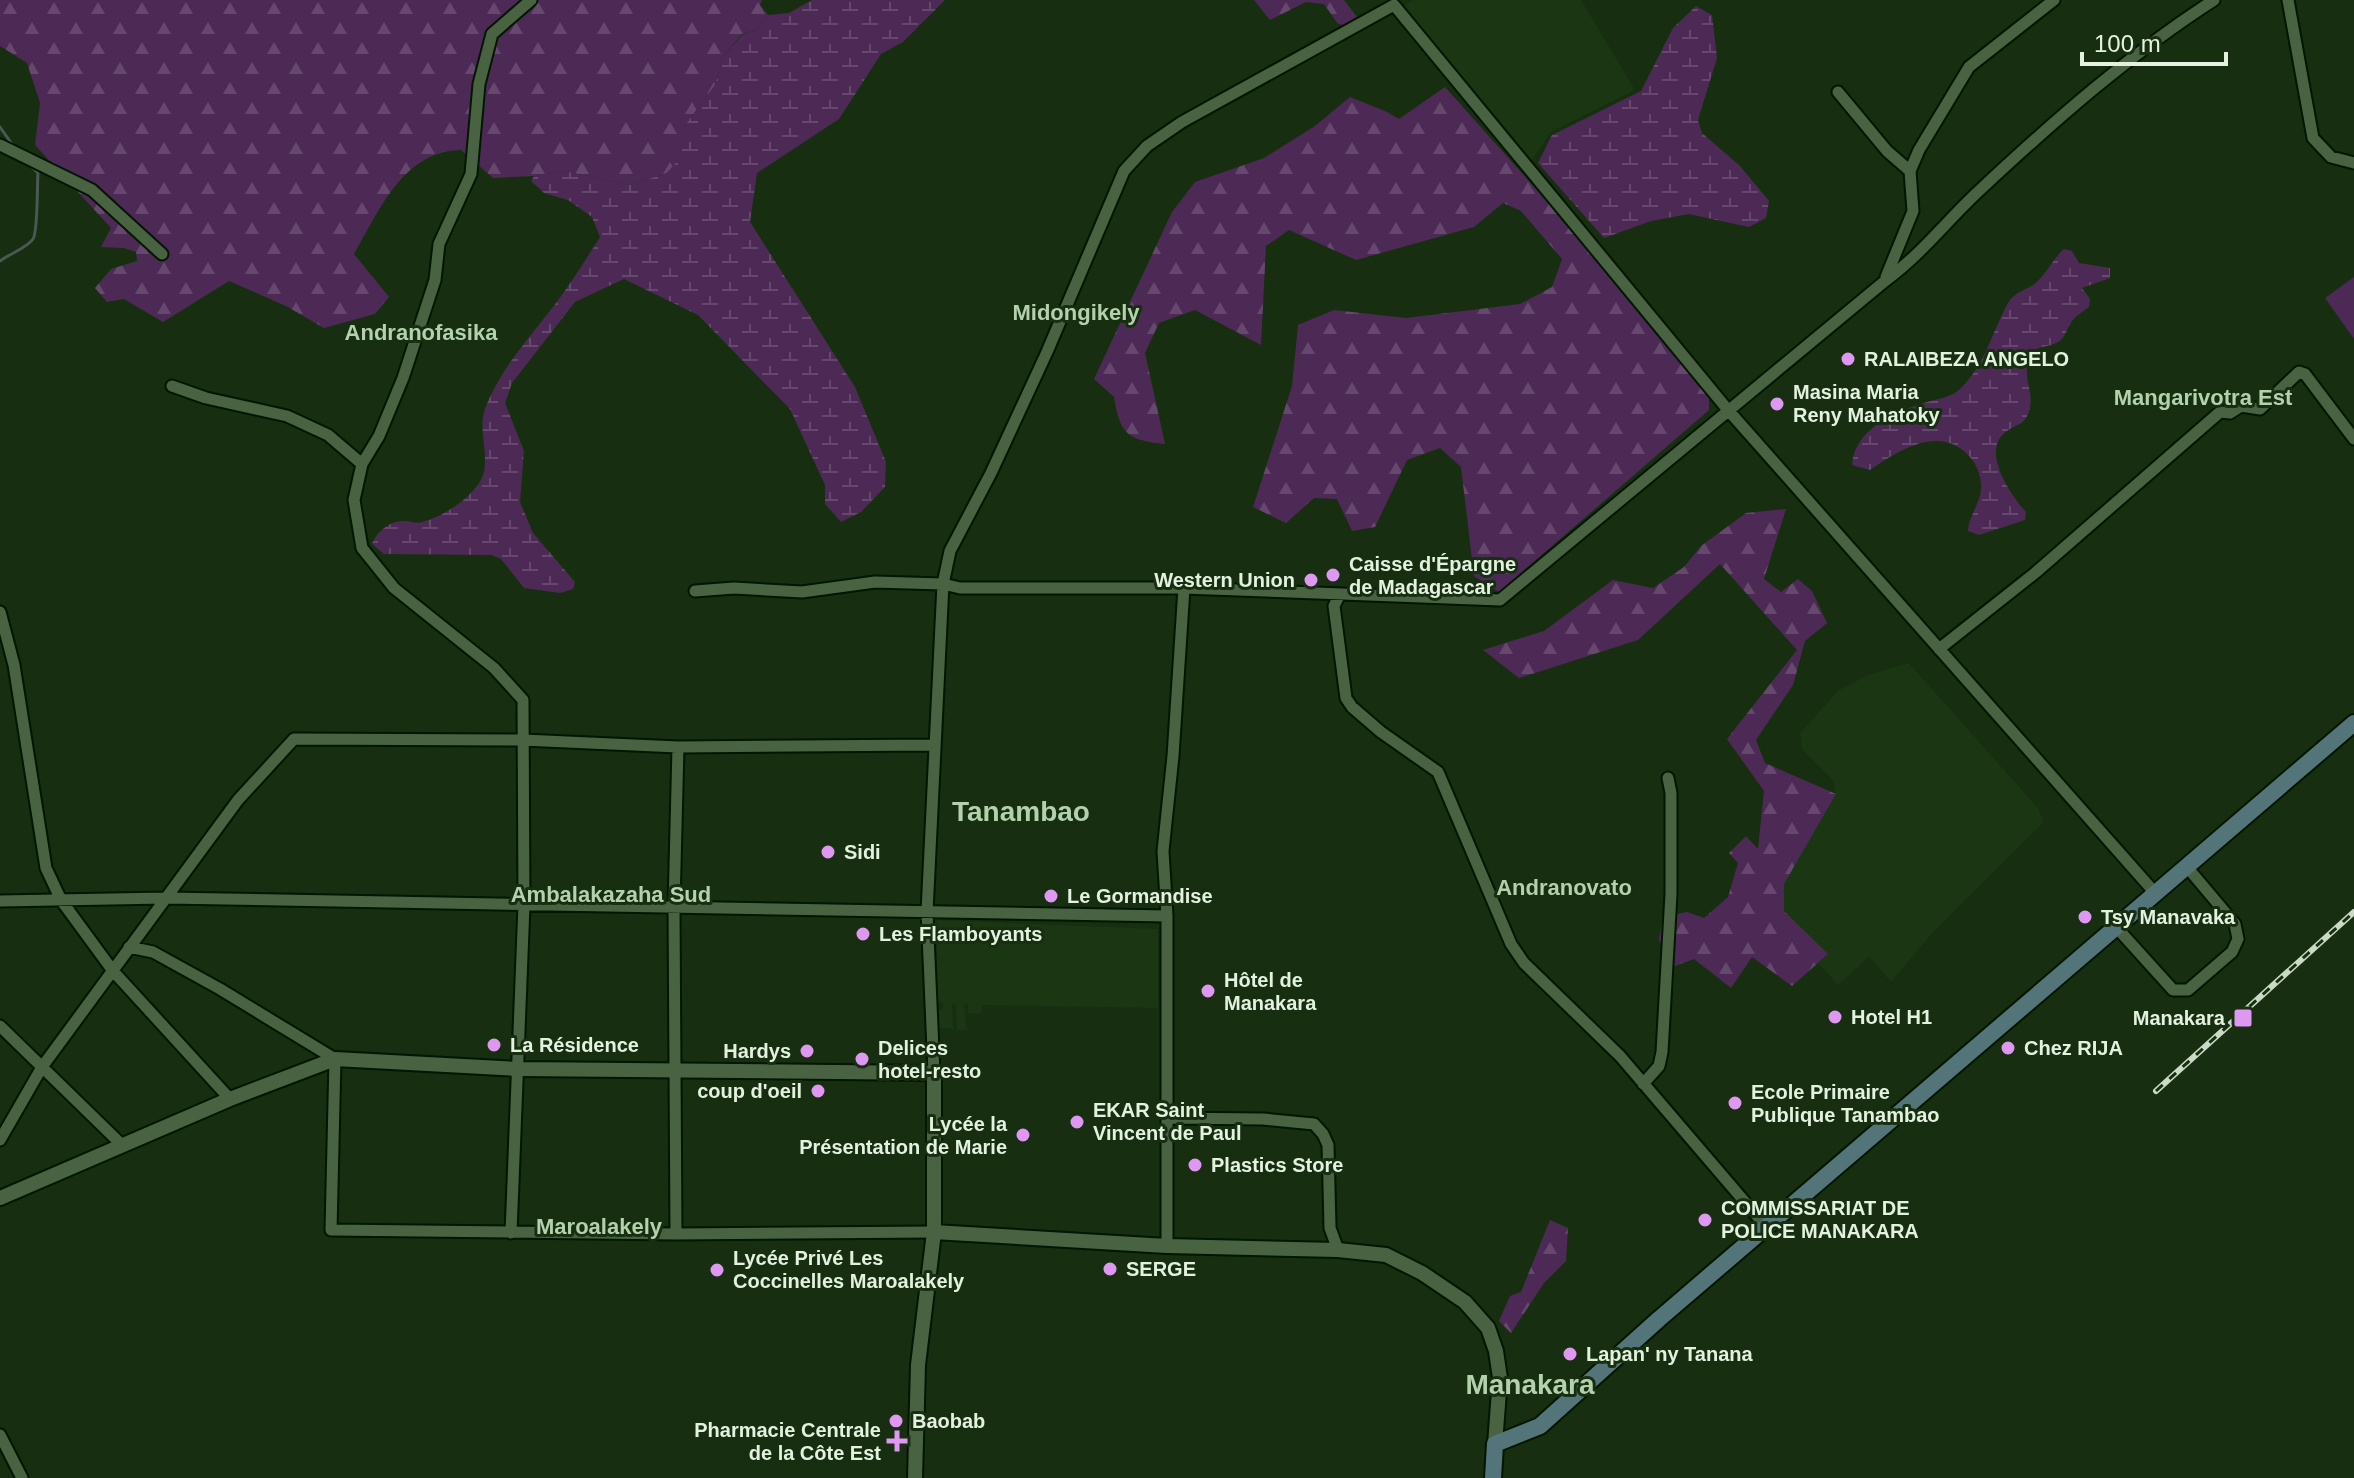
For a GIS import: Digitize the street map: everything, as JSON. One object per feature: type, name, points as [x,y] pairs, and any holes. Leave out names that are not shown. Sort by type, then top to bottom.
[{"type":"main road","points":[[1493,1478],[1495,1444],[1540,1426],[1659,1319],[1768,1229],[2354,723]]},
{"type":"street","points":[[511,1233],[512,1145],[524,905],[523,700],[494,668],[394,588],[362,548],[354,500],[362,464],[379,436],[403,378],[435,280],[439,244],[471,174],[479,84],[492,34],[531,0]]},
{"type":"street","points":[[1885,281],[1913,211],[1910,171],[1919,150],[1969,67],[2054,0]]},
{"type":"street","points":[[695,591],[734,588],[802,592],[875,582],[943,584],[960,588],[1184,588],[1500,600],[1913,260],[1979,190],[2087,93],[2214,0]]},
{"type":"street","points":[[2288,0],[2313,138],[2331,157],[2354,163]]},
{"type":"street","points":[[915,1478],[918,1365],[934,1232],[934,1073],[927,912],[943,584],[950,551],[991,473],[1047,352],[1124,171],[1147,146],[1182,122],[1398,2],[1728,410],[2156,894]]},
{"type":"street","points":[[1838,92],[1887,151],[1910,171]]},
{"type":"street","points":[[0,145],[92,190],[162,254]]},
{"type":"street","points":[[1939,649],[2035,573],[2220,412],[2230,413],[2241,406],[2260,409],[2299,372],[2305,374],[2354,439]]},
{"type":"street","points":[[172,386],[206,398],[287,416],[328,435],[362,464]]},
{"type":"street","points":[[1167,1246],[1167,916],[1163,851],[1173,756],[1184,588]]},
{"type":"street","points":[[1340,594],[1334,606],[1346,698],[1381,732],[1438,772],[1511,944],[1524,963],[1620,1056],[1768,1229]]},
{"type":"street","points":[[0,612],[14,665],[46,868],[61,900],[113,971],[230,1099]]},
{"type":"street","points":[[0,1140],[42,1067],[129,947],[238,800],[294,739],[523,740],[678,747],[934,745]]},
{"type":"street","points":[[676,1234],[674,906],[678,747]]},
{"type":"street","points":[[1643,1084],[1659,1066],[1662,1052],[1671,894],[1671,793],[1668,778]]},
{"type":"street","points":[[2117,928],[2173,990],[2188,990],[2199,981],[2232,952],[2238,939],[2235,924],[2187,867]]},
{"type":"street","points":[[0,901],[166,898],[1167,916]]},
{"type":"street","points":[[129,947],[153,952],[335,1059]]},
{"type":"street","points":[[0,1026],[122,1145]]},
{"type":"street","points":[[0,1198],[230,1099],[335,1059],[518,1069],[677,1073],[934,1073]]},
{"type":"street","points":[[335,1059],[331,1230],[676,1234],[934,1232],[1167,1246],[1338,1250],[1386,1255],[1422,1273],[1465,1302],[1488,1328],[1500,1378],[1495,1444]]},
{"type":"street","points":[[1167,1118],[1263,1119],[1314,1124],[1328,1145],[1330,1228],[1338,1250]]},
{"type":"street","points":[[0,1435],[22,1478]]},
{"type":"shaded area","points":[[1413,0],[1581,0],[1635,90],[1551,132],[1531,161],[1401,8]]},
{"type":"shaded area","points":[[1909,663],[2038,808],[2044,822],[1934,931],[1891,982],[1869,957],[1838,985],[1818,963],[1827,955],[1783,911],[1784,883],[1836,794],[1832,779],[1802,749],[1800,733],[1839,690],[1868,675]]},
{"type":"shaded area","points":[[937,920],[1158,929],[1158,1008],[982,1005],[981,1013],[968,1013],[968,1005],[964,1004],[967,1030],[957,1030],[956,1005],[952,1004],[953,1029],[935,1028],[935,1011],[943,1010],[943,1002],[936,1002]]},
{"type":"green space","points":[[0,0],[762,0],[760,5],[768,15],[759,28],[741,35],[723,57],[715,85],[686,124],[682,157],[667,173],[630,185],[564,171],[493,178],[461,150],[441,153],[423,161],[395,186],[354,254],[389,297],[375,314],[324,328],[286,306],[229,281],[163,322],[124,299],[107,302],[95,288],[111,269],[137,261],[136,252],[101,247],[111,228],[35,145],[40,103],[27,63],[0,46]]},
{"type":"green space","points":[[812,0],[945,0],[903,42],[881,54],[839,119],[757,173],[750,222],[855,387],[886,462],[885,487],[861,512],[841,522],[825,504],[825,485],[790,409],[698,315],[624,279],[575,302],[512,383],[505,403],[524,451],[520,502],[533,533],[575,582],[573,589],[560,593],[524,588],[501,559],[491,555],[384,554],[372,544],[385,528],[394,522],[420,523],[438,516],[459,503],[477,486],[485,468],[482,428],[491,395],[507,367],[562,295],[600,237],[592,217],[568,200],[544,193],[531,181],[534,176],[564,171],[630,185],[667,173],[681,157],[686,124],[715,85],[723,57],[742,35],[759,28],[768,15],[789,13]]},
{"type":"green space","points":[[1254,0],[1344,0],[1357,17],[1344,25],[1338,24],[1324,4],[1306,2],[1270,20]]},
{"type":"green space","points":[[1696,6],[1712,15],[1717,58],[1698,120],[1702,133],[1740,166],[1769,201],[1766,218],[1749,227],[1689,214],[1651,221],[1604,238],[1538,163],[1552,135],[1641,91],[1673,28]]},
{"type":"green space","points":[[1445,87],[1585,244],[1709,396],[1709,410],[1499,592],[1474,576],[1461,467],[1440,448],[1407,460],[1375,527],[1352,531],[1337,499],[1314,498],[1286,523],[1253,507],[1292,386],[1298,325],[1334,310],[1406,318],[1520,304],[1552,287],[1562,259],[1521,211],[1503,203],[1474,227],[1356,260],[1289,230],[1266,246],[1261,345],[1195,310],[1159,323],[1145,353],[1165,444],[1142,440],[1128,433],[1119,420],[1114,397],[1094,379],[1172,212],[1195,182],[1264,158],[1315,126],[1350,97],[1399,119]]},
{"type":"green space","points":[[2064,249],[2072,251],[2079,263],[2110,268],[2110,278],[2082,288],[2090,299],[2089,307],[2074,319],[2061,340],[2031,354],[2027,369],[2031,400],[2027,416],[1999,439],[1996,449],[2000,472],[2026,512],[2025,520],[1979,535],[1968,531],[1980,497],[1980,479],[1976,466],[1965,452],[1942,441],[1916,444],[1870,470],[1852,465],[1860,441],[1879,423],[1902,411],[1949,396],[1969,380],[2011,299],[2037,282]]},
{"type":"green space","points":[[2354,277],[2354,339],[2325,298]]},
{"type":"green space","points":[[1786,509],[1764,579],[1781,592],[1798,579],[1812,591],[1827,623],[1805,641],[1793,685],[1756,740],[1765,763],[1836,794],[1784,884],[1784,911],[1828,954],[1792,986],[1752,957],[1731,988],[1694,959],[1675,966],[1659,940],[1663,917],[1687,912],[1704,918],[1728,897],[1738,863],[1729,853],[1746,836],[1758,849],[1764,791],[1727,739],[1797,650],[1720,564],[1638,640],[1519,678],[1483,650],[1544,631],[1613,580],[1653,588],[1684,567],[1701,546],[1746,513]]},
{"type":"green space","points":[[1550,1220],[1568,1228],[1566,1261],[1544,1283],[1511,1333],[1499,1321],[1510,1296],[1521,1292]]},
{"type":"waterway","points":[[0,127],[14,147]]},
{"type":"waterway","points":[[0,261],[27,245],[35,235],[38,173],[30,165]]},
{"type":"railway","points":[[2156,1091],[2354,912]]},
{"type":"place","name":"RALAIBEZA ANGELO","points":[[1848,359]]},
{"type":"place","name":"Masina Maria Reny Mahatoky","points":[[1777,404]]},
{"type":"place","name":"Caisse d'Épargne de Madagascar","points":[[1333,575]]},
{"type":"place","name":"Western Union","points":[[1311,580]]},
{"type":"place","name":"Sidi","points":[[828,852]]},
{"type":"place","name":"Le Gormandise","points":[[1051,896]]},
{"type":"place","name":"Tsy Manavaka","points":[[2085,917]]},
{"type":"place","name":"Les Flamboyants","points":[[863,934]]},
{"type":"place","name":"Hôtel de Manakara","points":[[1208,991]]},
{"type":"place","name":"Hotel H1","points":[[1835,1017]]},
{"type":"place","name":"Manakara","points":[[2243,1018]]},
{"type":"place","name":"La Résidence","points":[[494,1045]]},
{"type":"place","name":"Chez RIJA","points":[[2008,1048]]},
{"type":"place","name":"Hardys","points":[[807,1051]]},
{"type":"place","name":"Delices hotel-resto","points":[[862,1059]]},
{"type":"place","name":"coup d'oeil","points":[[818,1091]]},
{"type":"place","name":"Ecole Primaire Publique Tanambao","points":[[1735,1103]]},
{"type":"place","name":"EKAR Saint Vincent de Paul","points":[[1077,1122]]},
{"type":"place","name":"Lycée la Présentation de Marie","points":[[1023,1135]]},
{"type":"place","name":"Plastics Store","points":[[1195,1165]]},
{"type":"place","name":"COMMISSARIAT DE POLICE MANAKARA","points":[[1705,1220]]},
{"type":"place","name":"SERGE","points":[[1110,1269]]},
{"type":"place","name":"Lycée Privé Les Coccinelles Maroalakely","points":[[717,1270]]},
{"type":"place","name":"Lapan' ny Tanana","points":[[1570,1354]]},
{"type":"place","name":"Baobab","points":[[896,1421]]},
{"type":"place","name":"Pharmacie Centrale de la Côte Est","points":[[897,1441]]},
{"type":"district","name":"Midongikely","points":[[1076,312]]},
{"type":"district","name":"Andranofasika","points":[[421,332]]},
{"type":"district","name":"Mangarivotra Est","points":[[2203,397]]},
{"type":"district","name":"Tanambao","points":[[1021,811]]},
{"type":"district","name":"Andranovato","points":[[1564,887]]},
{"type":"district","name":"Ambalakazaha Sud","points":[[611,894]]},
{"type":"district","name":"Maroalakely","points":[[599,1226]]},
{"type":"district","name":"Manakara","points":[[1530,1384]]}]
